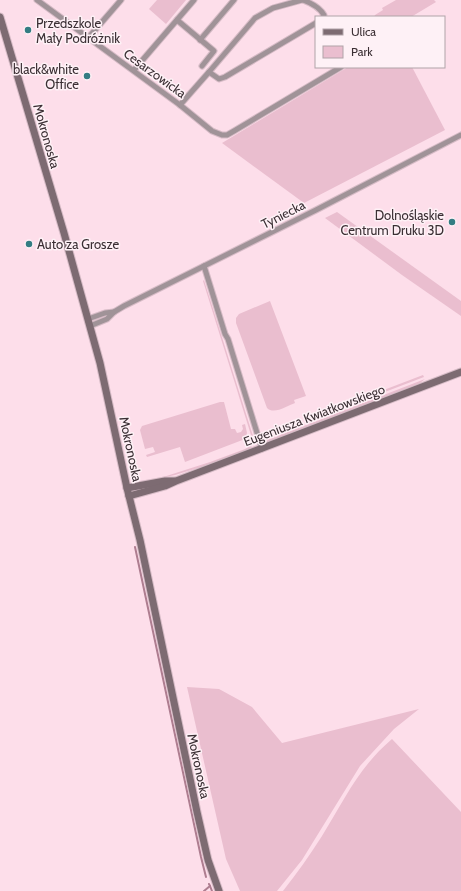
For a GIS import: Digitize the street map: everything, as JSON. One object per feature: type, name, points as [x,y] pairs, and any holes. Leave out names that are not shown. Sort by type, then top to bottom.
[{"type":"main road","name":"Mokronoska","points":[[0,17],[89,322],[110,404],[197,812],[208,860],[219,891]]},
{"type":"main road","name":"Eugeniusza Kwiatkowskiego","points":[[129,496],[165,486],[461,372]]},
{"type":"main road","name":"Eugeniusza Kwiatkowskiego","points":[[127,488],[166,481],[176,481]]},
{"type":"street","name":"Cesarzowicka","points":[[37,0],[134,70],[212,131],[222,135],[227,135],[339,68]]},
{"type":"street","points":[[89,37],[122,0]]},
{"type":"street","points":[[134,70],[194,0]]},
{"type":"street","points":[[200,40],[234,0]]},
{"type":"street","points":[[180,105],[255,18],[273,8],[302,0],[311,3],[322,11],[324,16]]},
{"type":"street","points":[[177,20],[214,51],[202,66]]},
{"type":"street","points":[[209,72],[219,79],[225,77],[315,24]]},
{"type":"street","name":"Tyniecka","points":[[89,322],[107,319],[114,312],[461,135]]},
{"type":"street","points":[[204,266],[262,449]]},
{"type":"green space","points":[[157,0],[186,0],[166,24],[149,9]]},
{"type":"green space","points":[[396,0],[434,0],[436,2],[413,16],[374,16],[383,10],[382,8]]},
{"type":"green space","points":[[346,68],[413,68],[445,130],[304,203],[222,143]]},
{"type":"green space","points":[[337,212],[461,301],[461,316],[402,275],[325,218]]},
{"type":"green space","points":[[204,280],[253,436],[251,435],[203,281]]},
{"type":"green space","points":[[270,301],[306,396],[294,400],[295,403],[284,408],[273,411],[267,408],[236,323],[236,318],[239,314]]},
{"type":"green space","points":[[423,375],[424,377],[322,416],[321,414]]},
{"type":"green space","points":[[425,379],[420,383],[274,440],[268,441],[264,439],[270,439]]},
{"type":"green space","points":[[224,402],[231,429],[235,429],[237,433],[241,432],[243,429],[242,425],[245,424],[247,433],[245,439],[185,462],[180,447],[147,457],[146,455],[155,452],[153,447],[145,449],[140,430],[142,426]]},
{"type":"green space","points":[[254,443],[249,450],[211,464],[157,479],[210,462],[245,449]]},
{"type":"green space","points":[[187,687],[219,689],[252,707],[282,743],[419,709],[394,729],[360,766],[302,860],[277,891],[240,891],[226,859]]},
{"type":"green space","points":[[392,739],[461,812],[461,891],[283,891],[317,843],[353,784],[370,761]]},
{"type":"waterway","points":[[135,547],[206,877]]},
{"type":"waterway","points":[[204,891],[210,886],[209,884]]},
{"type":"waterway","points":[[210,886],[212,891]]},
{"type":"place","name":"Przedszkole Mały Podróżnik","points":[[28,30]]},
{"type":"place","name":"black&white Office","points":[[87,76]]},
{"type":"place","name":"Dolnośląskie Centrum Druku 3D","points":[[452,222]]},
{"type":"place","name":"Auto za Grosze","points":[[29,244]]}]
